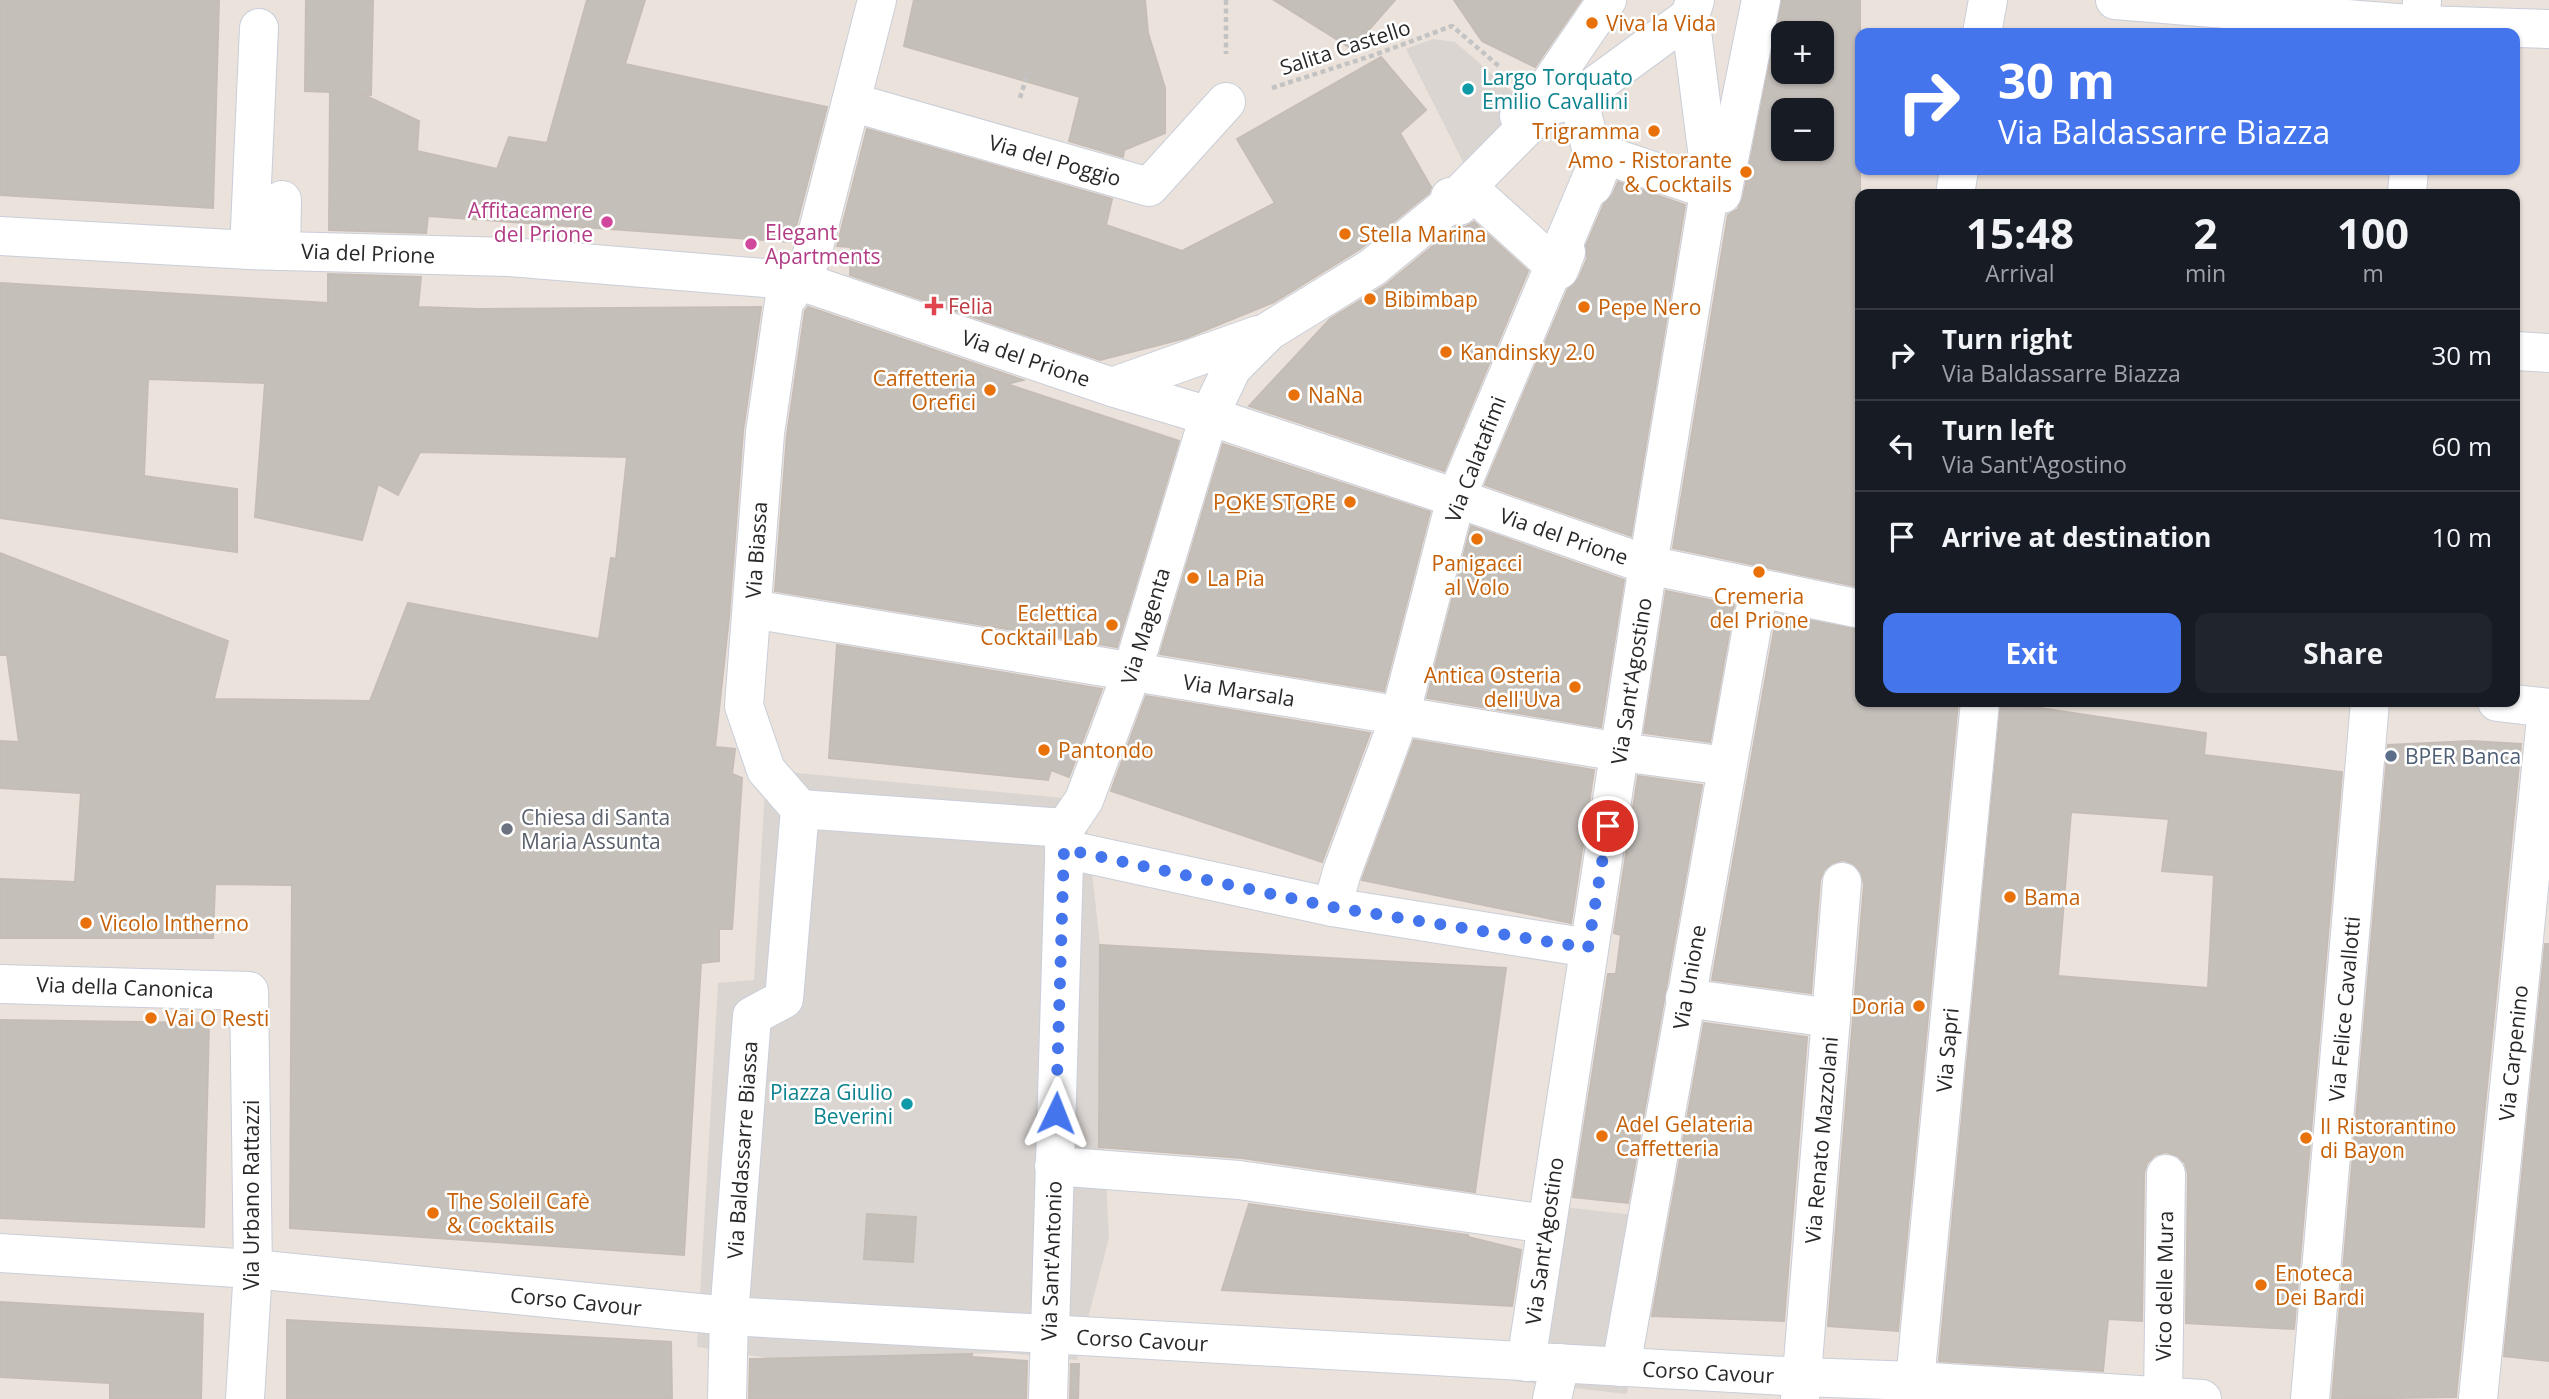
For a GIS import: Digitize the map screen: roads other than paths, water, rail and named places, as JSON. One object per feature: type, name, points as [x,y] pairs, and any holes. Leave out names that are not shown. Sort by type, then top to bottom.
[{"type":"street","name":"Via Biassa","points":[[800,809],[766,770],[744,706],[766,420],[784,302],[800,281],[811,258],[877,0]]},
{"type":"street","points":[[1607,0],[1549,86],[1443,191],[1459,206],[1473,192],[1559,270],[1605,155],[1722,194],[1761,0]]},
{"type":"street","points":[[1983,28],[1988,0]]},
{"type":"street","points":[[2115,0],[2549,29]]},
{"type":"street","points":[[1112,387],[1269,331],[1373,267],[1452,200],[1546,107],[1578,99],[1693,8]]},
{"type":"street","name":"Via Sant'Agostino","points":[[1546,1375],[1546,1224],[1648,565],[1711,181],[1693,8]]},
{"type":"street","points":[[252,250],[259,28]]},
{"type":"street","name":"Via Calatafimi","points":[[1332,907],[1342,872],[1401,716],[1456,498],[1596,167],[1578,99]]},
{"type":"street","name":"Via del Poggio","points":[[851,102],[1149,187],[1226,102]]},
{"type":"street","points":[[230,200],[252,250]]},
{"type":"street","points":[[252,250],[282,200]]},
{"type":"street","name":"Via del Prione","points":[[0,236],[252,250],[509,257],[800,281],[1112,387],[1209,416],[1456,498],[1648,565],[1855,608]]},
{"type":"street","name":"Via Magenta","points":[[1064,839],[1084,800],[1132,672],[1209,416],[1232,368],[1269,331]]},
{"type":"street","points":[[2520,351],[2549,353]]},
{"type":"street","name":"Via Unione","points":[[1621,1367],[1759,588]]},
{"type":"street","name":"Via Marsala","points":[[752,609],[1620,752],[1727,766]]},
{"type":"street","points":[[2520,705],[2548,708]]},
{"type":"street","name":"Via Sapri","points":[[1916,1390],[1980,707]]},
{"type":"street","name":"Via Felice Cavallotti","points":[[2310,1399],[2370,707]]},
{"type":"street","name":"Via Carpenino","points":[[2478,1399],[2548,708]]},
{"type":"street","points":[[800,809],[1064,839],[1332,907],[1588,948]]},
{"type":"street","name":"Via Baldassarre Biassa","points":[[727,1399],[729,1316],[752,1016],[784,999],[800,809]]},
{"type":"street","name":"Via Sant'Antonio","points":[[1048,1399],[1064,839]]},
{"type":"street","name":"Via Renato Mazzolani","points":[[1801,1388],[1842,882]]},
{"type":"street","name":"Via della Canonica","points":[[0,984],[249,991]]},
{"type":"street","name":"Via Urbano Rattazzi","points":[[245,1399],[253,1269],[249,991]]},
{"type":"street","points":[[1685,998],[1831,1018]]},
{"type":"street","points":[[1054,1166],[1240,1180],[1546,1224]]},
{"type":"street","name":"Vico delle Mura","points":[[2163,1397],[2166,1174]]},
{"type":"street","name":"Corso Cavour","points":[[0,1254],[253,1269],[729,1316],[1049,1334],[1546,1375],[1621,1367],[1801,1388],[2202,1399]]},
{"type":"place","name":"Viva la Vida","points":[[1592,23]]},
{"type":"place","name":"Largo Torquato Emilio Cavallini","points":[[1468,89]]},
{"type":"place","name":"Trigramma","points":[[1654,131]]},
{"type":"place","name":"Amo - Ristorante & Cocktails","points":[[1746,172]]},
{"type":"place","name":"Affitacamere del Prione","points":[[607,222]]},
{"type":"place","name":"Stella Marina","points":[[1345,234]]},
{"type":"place","name":"Elegant Apartments","points":[[751,244]]},
{"type":"place","name":"Bibimbap","points":[[1370,299]]},
{"type":"place","name":"Felia","points":[[934,306]]},
{"type":"place","name":"Pepe Nero","points":[[1584,307]]},
{"type":"place","name":"Kandinsky 2.0","points":[[1446,352]]},
{"type":"place","name":"Caffetteria Orefici","points":[[990,390]]},
{"type":"place","name":"NaNa","points":[[1294,395]]},
{"type":"place","name":"PO̲KE STO̲RE","points":[[1350,502]]},
{"type":"place","name":"Panigacci al Volo","points":[[1477,539]]},
{"type":"place","name":"Cremeria del Prione","points":[[1759,572]]},
{"type":"place","name":"La Pia","points":[[1193,578]]},
{"type":"place","name":"Eclettica Cocktail Lab","points":[[1112,625]]},
{"type":"place","name":"Antica Osteria dell'Uva","points":[[1575,687]]},
{"type":"place","name":"Pantondo","points":[[1044,750]]},
{"type":"place","name":"BPER Banca","points":[[2391,756]]},
{"type":"place","name":"Chiesa di Santa Maria Assunta","points":[[507,829]]},
{"type":"place","name":"Bama","points":[[2010,897]]},
{"type":"place","name":"Vicolo Intherno","points":[[86,923]]},
{"type":"place","name":"Doria","points":[[1919,1006]]},
{"type":"place","name":"Vai O Resti","points":[[151,1018]]},
{"type":"place","name":"Piazza Giulio Beverini","points":[[907,1104]]},
{"type":"place","name":"Adel Gelateria Caffetteria","points":[[1602,1136]]},
{"type":"place","name":"Il Ristorantino di Bayon","points":[[2306,1138]]},
{"type":"place","name":"The Soleil Cafè & Cocktails","points":[[433,1213]]},
{"type":"place","name":"Enoteca Dei Bardi","points":[[2261,1285]]}]
